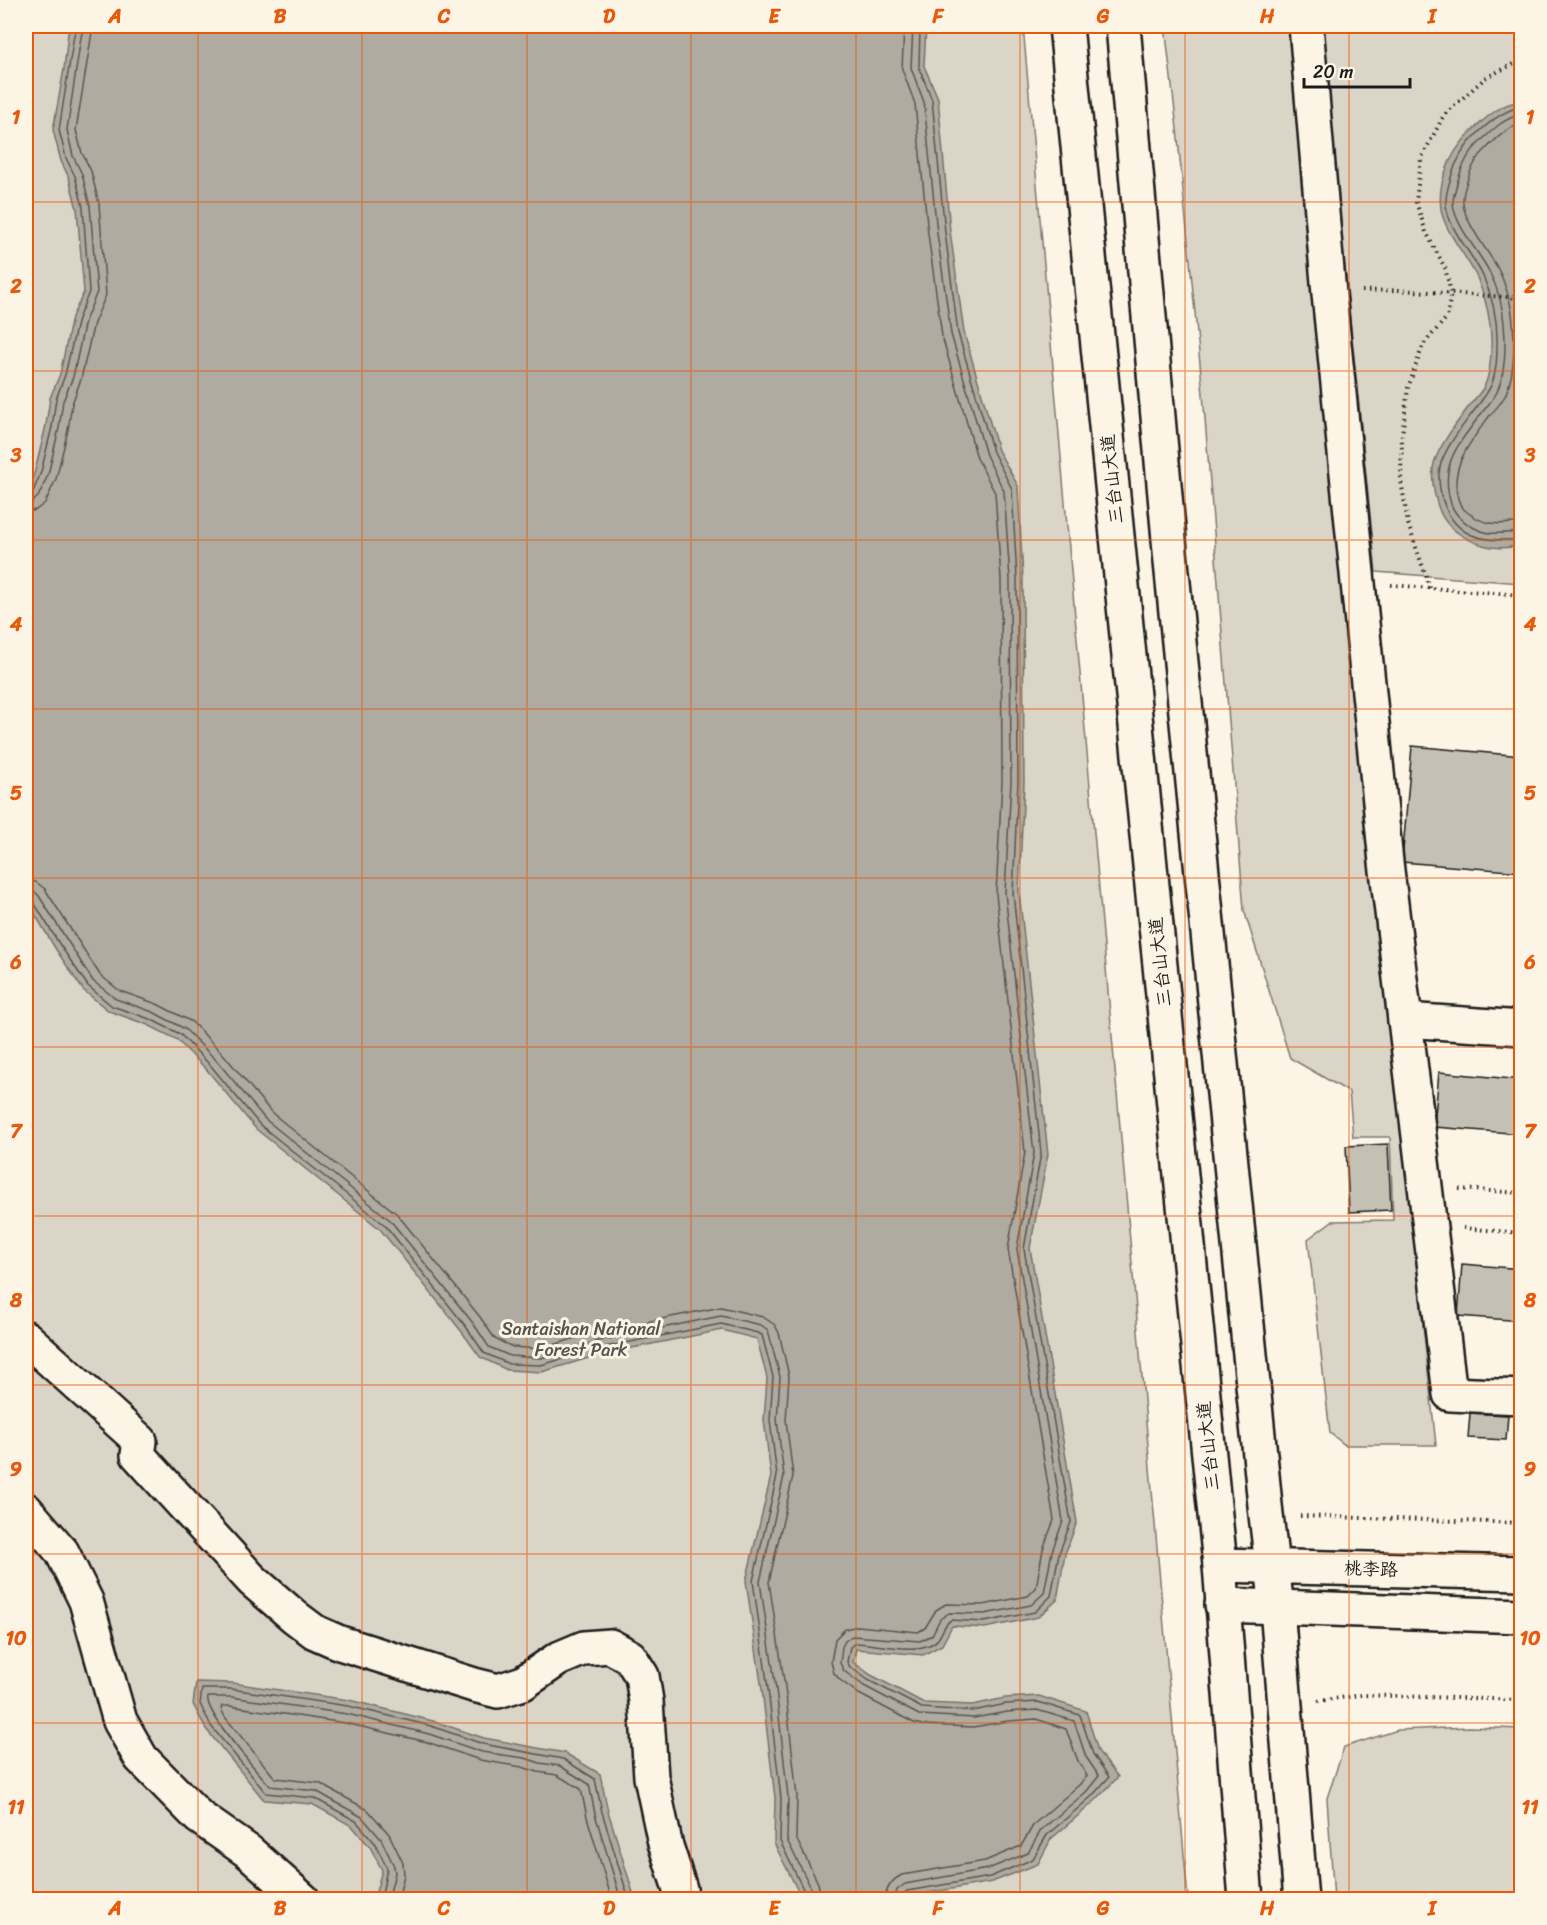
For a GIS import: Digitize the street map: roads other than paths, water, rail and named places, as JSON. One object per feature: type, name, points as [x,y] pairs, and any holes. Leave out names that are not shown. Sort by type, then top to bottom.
[{"type":"main road","name":"三台山大道","points":[[1066,26],[1220,1565],[1246,1899]]},
{"type":"main road","points":[[1123,26],[1171,562],[1277,1608],[1300,1899]]},
{"type":"main road","points":[[1306,26],[1329,294],[1386,861],[1450,1394],[1521,1397]]},
{"type":"main road","points":[[1405,1020],[1521,1028]]},
{"type":"main road","points":[[26,1338],[140,1441],[138,1455],[252,1580],[315,1632],[340,1643],[498,1691],[523,1683],[558,1659],[584,1648],[610,1646],[630,1657],[642,1676],[651,1777],[665,1843],[681,1899]]},
{"type":"main road","points":[[26,1510],[62,1552],[86,1601],[120,1721],[141,1758],[199,1817],[249,1852],[303,1899]]},
{"type":"main road","name":"桃李路","points":[[1220,1565],[1521,1573]]},
{"type":"main road","points":[[1222,1605],[1521,1616]]},
{"type":"water","name":"Santaishan National Forest Park","points":[[72,26],[926,26],[924,66],[938,98],[950,231],[964,332],[998,450],[1018,486],[1023,579],[1024,782],[1019,892],[1048,1154],[1030,1248],[1077,1522],[1065,1554],[1057,1600],[1038,1617],[985,1628],[952,1626],[942,1645],[923,1655],[856,1649],[853,1662],[871,1675],[924,1703],[973,1705],[1005,1698],[1039,1696],[1086,1711],[1098,1751],[1118,1777],[1095,1801],[1051,1839],[1038,1864],[992,1882],[893,1899],[800,1899],[774,1843],[775,1798],[746,1581],[771,1476],[764,1420],[767,1378],[757,1339],[722,1330],[602,1354],[542,1372],[507,1370],[480,1357],[380,1229],[256,1129],[207,1070],[176,1039],[148,1025],[109,1011],[83,990],[26,899],[26,496],[35,471],[50,398],[60,374],[72,317],[84,292],[77,209],[53,130],[68,33]]},
{"type":"water","points":[[1521,101],[1521,545],[1498,548],[1475,542],[1451,528],[1444,520],[1434,490],[1434,463],[1440,448],[1484,387],[1489,372],[1491,352],[1490,321],[1484,297],[1475,273],[1446,225],[1440,200],[1444,175],[1449,162],[1463,140],[1495,112],[1514,102]]},
{"type":"water","points":[[196,1682],[232,1683],[349,1700],[433,1721],[484,1738],[565,1753],[600,1774],[608,1811],[635,1899],[374,1899],[382,1870],[370,1847],[352,1826],[312,1804],[264,1800],[206,1729],[193,1704]]}]
